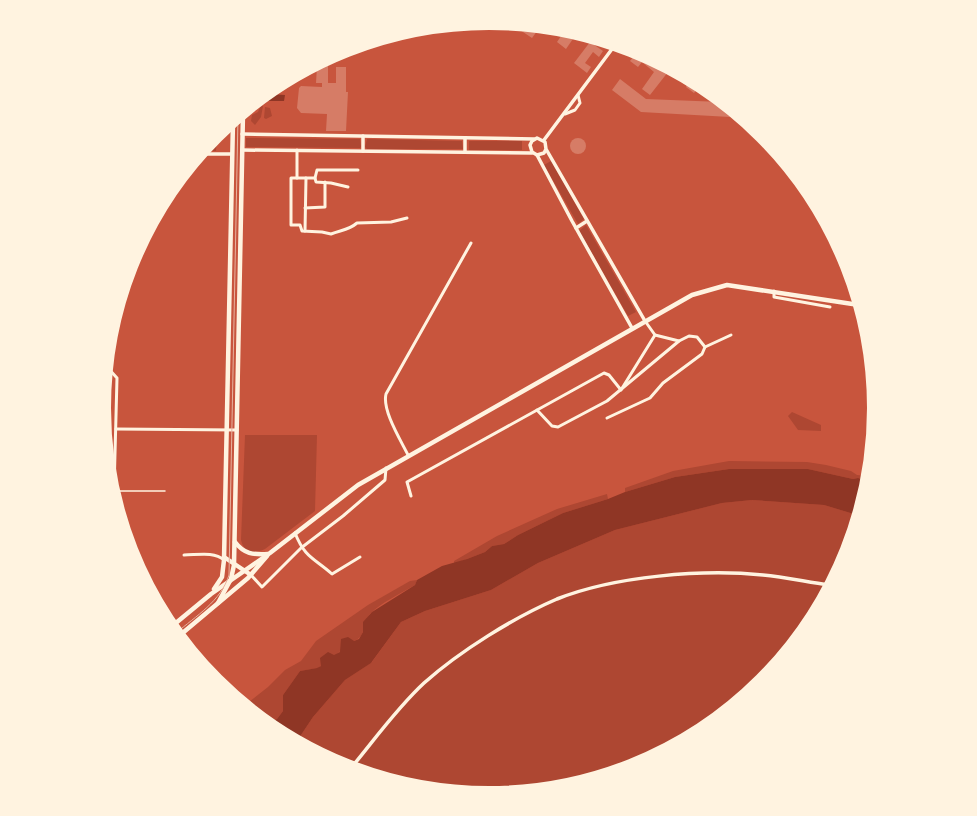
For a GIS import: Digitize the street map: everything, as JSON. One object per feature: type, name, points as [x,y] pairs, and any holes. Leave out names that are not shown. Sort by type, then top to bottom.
[{"type":"main road","points":[[218,603],[231,579],[234,565],[243,120]]},
{"type":"main road","points":[[211,594],[220,580],[224,559],[232,130]]},
{"type":"main road","points":[[176,623],[231,579],[270,553],[346,492],[408,455],[692,295],[719,286],[735,286],[853,303]]},
{"type":"main road","points":[[235,542],[242,551],[248,554],[270,553]]},
{"type":"main road","points":[[183,633],[251,575],[270,553]]},
{"type":"main road","points":[[224,559],[251,575]]},
{"type":"street","points":[[544,140],[565,114],[612,50]]},
{"type":"street","points":[[242,134],[539,138],[544,140]]},
{"type":"street","points":[[363,136],[363,151]]},
{"type":"street","points":[[465,138],[465,152]]},
{"type":"street","points":[[532,153],[530,145],[534,139]]},
{"type":"street","points":[[544,140],[546,149],[645,321],[655,335],[679,341]]},
{"type":"street","points":[[242,150],[532,153],[537,155],[542,154],[546,149]]},
{"type":"street","points":[[297,150],[297,178]]},
{"type":"street","points":[[208,154],[232,154]]},
{"type":"street","points":[[537,155],[632,328]]},
{"type":"street","points":[[348,187],[325,182],[316,182],[315,178],[317,170],[358,170]]},
{"type":"street","points":[[305,225],[290,225],[292,178],[315,178]]},
{"type":"street","points":[[305,231],[306,178]]},
{"type":"street","points":[[305,208],[325,207],[325,182]]},
{"type":"street","points":[[300,225],[302,231],[331,234],[350,229],[357,223],[391,222],[407,218]]},
{"type":"street","points":[[576,228],[587,221]]},
{"type":"street","points":[[408,455],[388,415],[384,402],[386,394],[471,243]]},
{"type":"street","points":[[774,291],[774,297],[830,307]]},
{"type":"street","points":[[607,418],[650,398],[663,383],[702,354],[705,347],[731,334]]},
{"type":"street","points":[[621,390],[655,335]]},
{"type":"street","points":[[537,410],[552,426],[558,427],[592,410],[621,390],[679,341],[693,336],[697,337],[705,347]]},
{"type":"street","points":[[111,372],[116,376],[114,465]]},
{"type":"street","points":[[410,496],[407,482],[604,374],[609,375],[621,390]]},
{"type":"street","points":[[116,429],[237,430]]},
{"type":"street","points":[[251,575],[262,587],[301,548],[343,516],[385,480],[386,468]]},
{"type":"street","points":[[295,533],[301,548],[315,562],[332,574],[360,557]]},
{"type":"street","points":[[184,555],[214,555],[220,556],[224,559]]},
{"type":"street","points":[[355,763],[405,702],[425,682],[484,638],[520,617],[558,599],[605,586],[654,577],[704,574],[763,575],[824,584]]},
{"type":"lane","points":[[119,491],[165,491]]},
{"type":"shaded area","points":[[276,94],[285,95],[284,101],[267,101]]},
{"type":"shaded area","points":[[261,105],[263,106],[261,117],[255,125],[251,121],[252,115],[258,112]]},
{"type":"shaded area","points":[[265,107],[270,108],[272,116],[266,119],[264,118]]},
{"type":"shaded area","points":[[246,138],[360,139],[361,147],[246,147]]},
{"type":"shaded area","points":[[367,139],[462,141],[463,149],[367,149],[365,147]]},
{"type":"shaded area","points":[[469,141],[522,141],[522,150],[469,150]]},
{"type":"shaded area","points":[[216,145],[216,151],[211,151]]},
{"type":"shaded area","points":[[551,161],[584,219],[578,224],[544,165]]},
{"type":"shaded area","points":[[586,225],[636,312],[628,316],[579,231]]},
{"type":"shaded area","points":[[792,412],[821,425],[821,431],[798,430],[788,416]]},
{"type":"shaded area","points":[[245,435],[317,435],[315,511],[265,549],[257,552],[244,548],[241,540]]},
{"type":"shaded area","points":[[729,461],[807,462],[851,471],[857,475],[861,475],[861,479],[853,479],[808,469],[729,469],[675,477],[625,492],[625,488],[673,471]]},
{"type":"shaded area","points":[[729,469],[808,469],[853,479],[861,479],[852,514],[824,505],[752,500],[722,503],[615,530],[538,563],[491,590],[425,611],[401,622],[371,663],[345,680],[313,717],[300,737],[274,720],[283,711],[283,695],[300,671],[321,666],[320,658],[328,652],[334,655],[340,652],[341,639],[348,637],[354,641],[359,639],[363,632],[363,622],[372,612],[415,585],[417,580],[442,566],[485,552],[492,546],[504,544],[518,535],[563,513],[675,477]]},
{"type":"shaded area","points":[[607,494],[608,499],[563,513],[518,535],[504,544],[492,546],[485,552],[454,564],[454,561],[497,536],[557,509]]},
{"type":"shaded area","points":[[752,500],[824,505],[852,514],[839,553],[817,598],[789,639],[756,676],[738,693],[719,709],[678,736],[634,758],[587,774],[538,784],[488,787],[439,784],[390,774],[343,758],[300,737],[313,717],[345,680],[372,662],[401,622],[425,611],[491,590],[538,563],[615,530],[722,503]]},
{"type":"shaded area","points":[[417,580],[415,585],[385,602],[370,614],[367,618],[361,636],[358,639],[318,668],[300,671],[283,695],[283,711],[277,719],[274,720],[249,702],[268,687],[285,670],[301,661],[316,641],[368,605],[410,581]]},
{"type":"building","points":[[521,31],[536,32],[532,38]]},
{"type":"building","points":[[561,36],[573,39],[566,49],[557,42]]},
{"type":"building","points":[[589,43],[603,51],[599,57],[593,52],[585,63],[591,67],[587,73],[574,63]]},
{"type":"building","points":[[633,58],[667,74],[650,95],[642,89],[654,72],[642,62],[638,67],[630,61]]},
{"type":"building","points":[[328,65],[328,83],[336,83],[336,67],[346,67],[346,92],[348,92],[346,131],[326,131],[327,114],[301,113],[297,108],[299,88],[301,86],[322,87],[322,83],[316,83],[317,70],[321,68]]},
{"type":"building","points":[[620,79],[646,99],[711,102],[730,117],[641,112],[612,90]]},
{"type":"building","points":[[687,85],[696,91],[694,93],[686,87]]},
{"type":"building","points":[[575,138],[581,138],[586,143],[584,152],[581,154],[575,154],[570,149],[570,143]]},
{"type":"tram line","points":[[181,629],[214,600],[220,593],[229,575],[238,124]]}]
